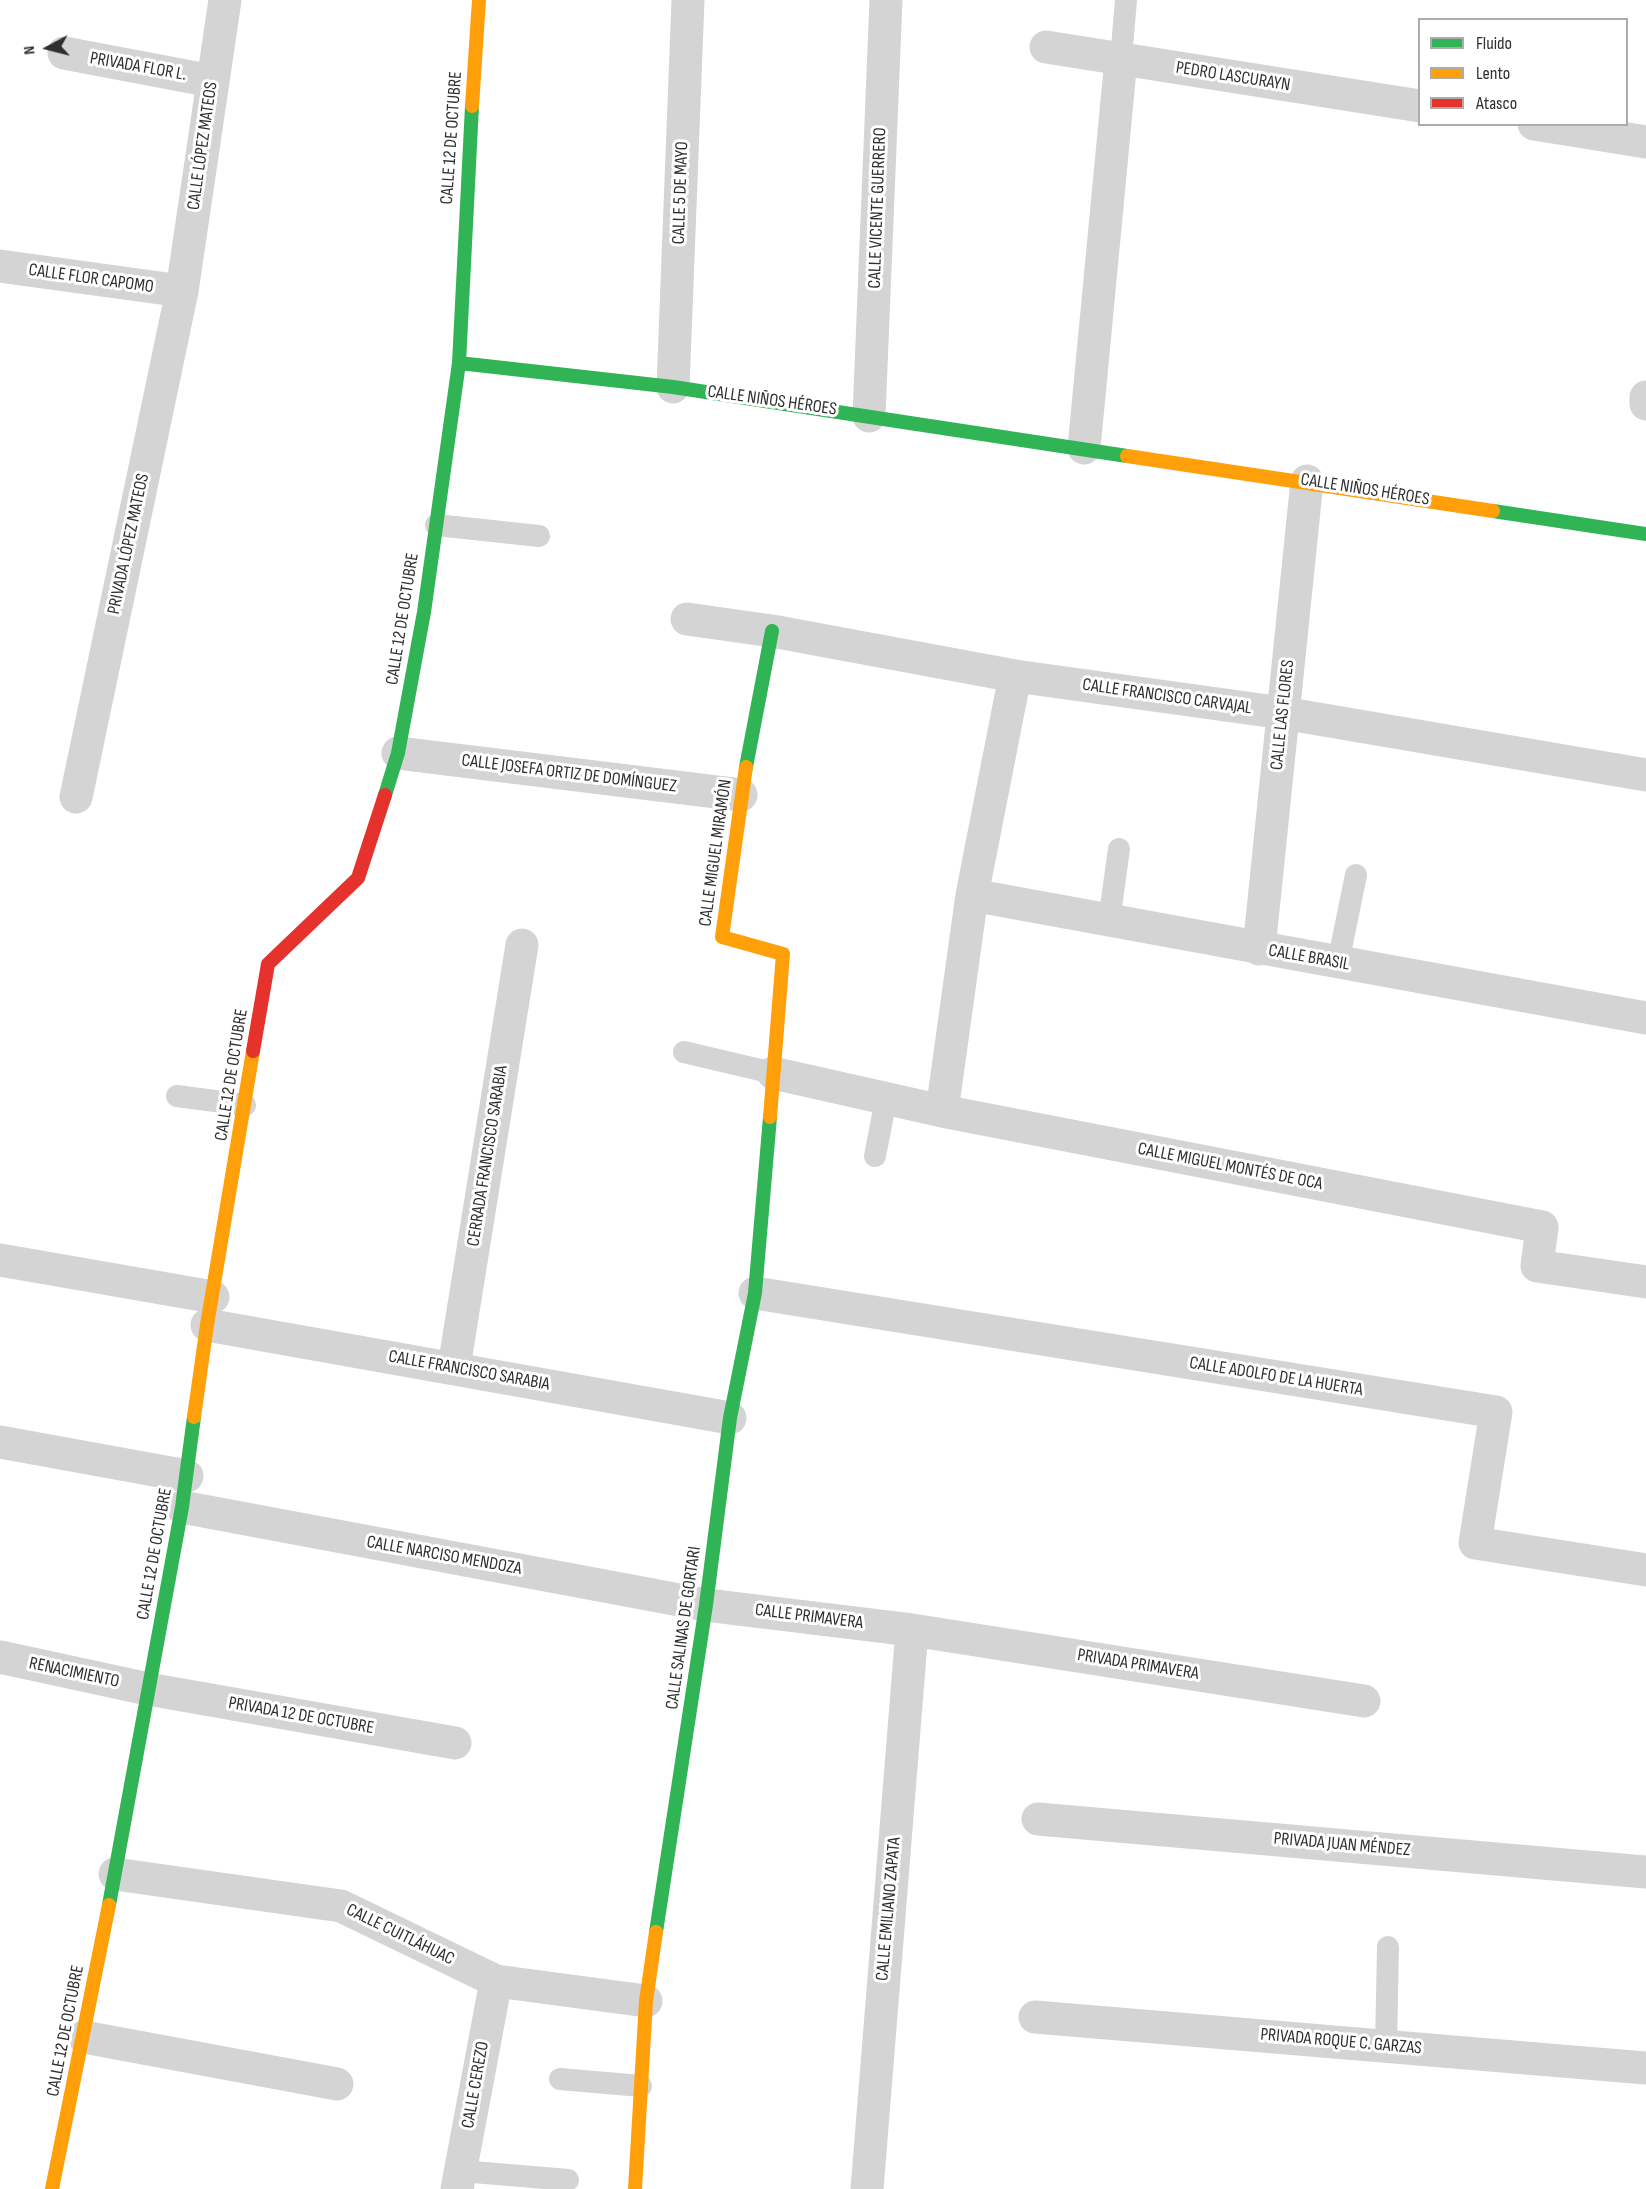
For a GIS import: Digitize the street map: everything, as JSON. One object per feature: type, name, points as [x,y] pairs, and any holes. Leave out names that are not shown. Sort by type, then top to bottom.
[{"type":"street","name":"CALLE LÓPEZ MATEOS","points":[[182,291],[225,0]]},
{"type":"street","name":"CALLE 12 DE OCTUBRE","points":[[53,2189],[115,1874],[184,1492],[210,1311],[268,964],[358,878],[398,753],[436,525],[459,363],[479,0]]},
{"type":"street","name":"CALLE 5 DE MAYO","points":[[673,387],[688,0]]},
{"type":"street","name":"CALLE VICENTE GUERRERO","points":[[869,416],[886,0]]},
{"type":"street","name":"PEDRO LASCURAYN","points":[[1046,47],[1418,106]]},
{"type":"street","name":"PRIVADA FLOR L.","points":[[64,53],[212,81]]},
{"type":"street","points":[[1084,448],[1121,59]]},
{"type":"street","points":[[1546,126],[1646,142]]},
{"type":"street","name":"CALLE FLOR CAPOMO","points":[[0,266],[182,291]]},
{"type":"street","name":"PRIVADA LÓPEZ MATEOS","points":[[76,797],[182,291]]},
{"type":"street","name":"CALLE NIÑOS HÉROES","points":[[459,363],[673,387],[1646,534]]},
{"type":"street","points":[[1646,397],[1646,404]]},
{"type":"street","name":"CALLE LAS FLORES","points":[[1259,949],[1307,482]]},
{"type":"street","name":"CALLE FRANCISCO CARVAJAL","points":[[687,619],[772,631],[1015,676],[1283,712],[1646,775]]},
{"type":"street","name":"CALLE MIGUEL MIRAMÓN","points":[[772,631],[741,795],[722,937],[783,954],[773,1072]]},
{"type":"street","points":[[942,1111],[972,894],[1015,676]]},
{"type":"street","name":"CALLE JOSEFA ORTIZ DE DOMÍNGUEZ","points":[[398,753],[741,795]]},
{"type":"street","name":"CALLE BRASIL","points":[[972,894],[1259,949],[1646,1018]]},
{"type":"street","name":"CERRADA FRANCISCO SARABIA","points":[[454,1367],[522,945]]},
{"type":"street","name":"CALLE MIGUEL MONTÉS DE OCA","points":[[773,1072],[942,1111],[1542,1227],[1537,1266],[1646,1282]]},
{"type":"street","name":"CALLE SALINAS DE GORTARI","points":[[635,2189],[646,2001],[706,1605],[730,1418],[755,1293],[773,1072]]},
{"type":"street","name":"CALLE FRANCISCO SARABIA","points":[[0,1260],[454,1367],[730,1418]]},
{"type":"street","name":"CALLE ADOLFO DE LA HUERTA","points":[[755,1293],[1496,1412],[1476,1543],[1646,1570]]},
{"type":"street","name":"CALLE NARCISO MENDOZA","points":[[0,1442],[184,1492],[706,1605]]},
{"type":"street","name":"CALLE PRIMAVERA","points":[[706,1605],[912,1630]]},
{"type":"street","name":"PRIVADA PRIMAVERA","points":[[912,1630],[1364,1701]]},
{"type":"street","name":"CALLE EMILIANO ZAPATA","points":[[867,2189],[912,1630]]},
{"type":"street","name":"RENACIMIENTO","points":[[0,1657],[148,1689]]},
{"type":"street","name":"PRIVADA 12 DE OCTUBRE","points":[[148,1689],[455,1743]]},
{"type":"street","name":"PRIVADA JUAN MÉNDEZ","points":[[1038,1819],[1646,1872]]},
{"type":"street","name":"CALLE CUITLÁHUAC","points":[[115,1874],[341,1906],[496,1981],[646,2001]]},
{"type":"street","name":"CALLE CEREZO","points":[[459,2180],[496,1981]]},
{"type":"street","name":"PRIVADA ROQUE C. GARZAS","points":[[1035,2017],[1646,2068]]},
{"type":"street","points":[[84,2037],[337,2084]]},
{"type":"lane","points":[[1121,59],[1126,0]]},
{"type":"lane","points":[[436,525],[539,536]]},
{"type":"lane","points":[[1109,921],[1119,849]]},
{"type":"lane","points":[[1338,963],[1356,875]]},
{"type":"lane","points":[[684,1052],[773,1072]]},
{"type":"lane","points":[[177,1096],[245,1105]]},
{"type":"lane","points":[[875,1156],[886,1099]]},
{"type":"lane","points":[[1386,2046],[1388,1947]]},
{"type":"lane","points":[[560,2079],[641,2086]]},
{"type":"lane","points":[[459,2180],[568,2180]]},
{"type":"traffic: fast","points":[[385,795],[398,753],[424,612],[459,363],[472,106]]},
{"type":"traffic: fast","points":[[459,363],[673,387],[1127,456]]},
{"type":"traffic: fast","points":[[1493,511],[1646,534]]},
{"type":"traffic: fast","points":[[746,767],[772,631]]},
{"type":"traffic: fast","points":[[656,1932],[706,1605],[730,1418],[755,1293],[770,1117]]},
{"type":"traffic: fast","points":[[109,1905],[182,1507],[194,1417]]},
{"type":"traffic: slow","points":[[472,106],[479,0]]},
{"type":"traffic: slow","points":[[1127,456],[1493,511]]},
{"type":"traffic: slow","points":[[746,767],[722,937],[783,954],[770,1117]]},
{"type":"traffic: slow","points":[[194,1417],[207,1325],[253,1051]]},
{"type":"traffic: slow","points":[[52,2189],[109,1905]]},
{"type":"traffic: slow","points":[[635,2189],[646,2001],[656,1932]]},
{"type":"traffic: jam","points":[[253,1051],[268,964],[358,878],[385,795]]}]
